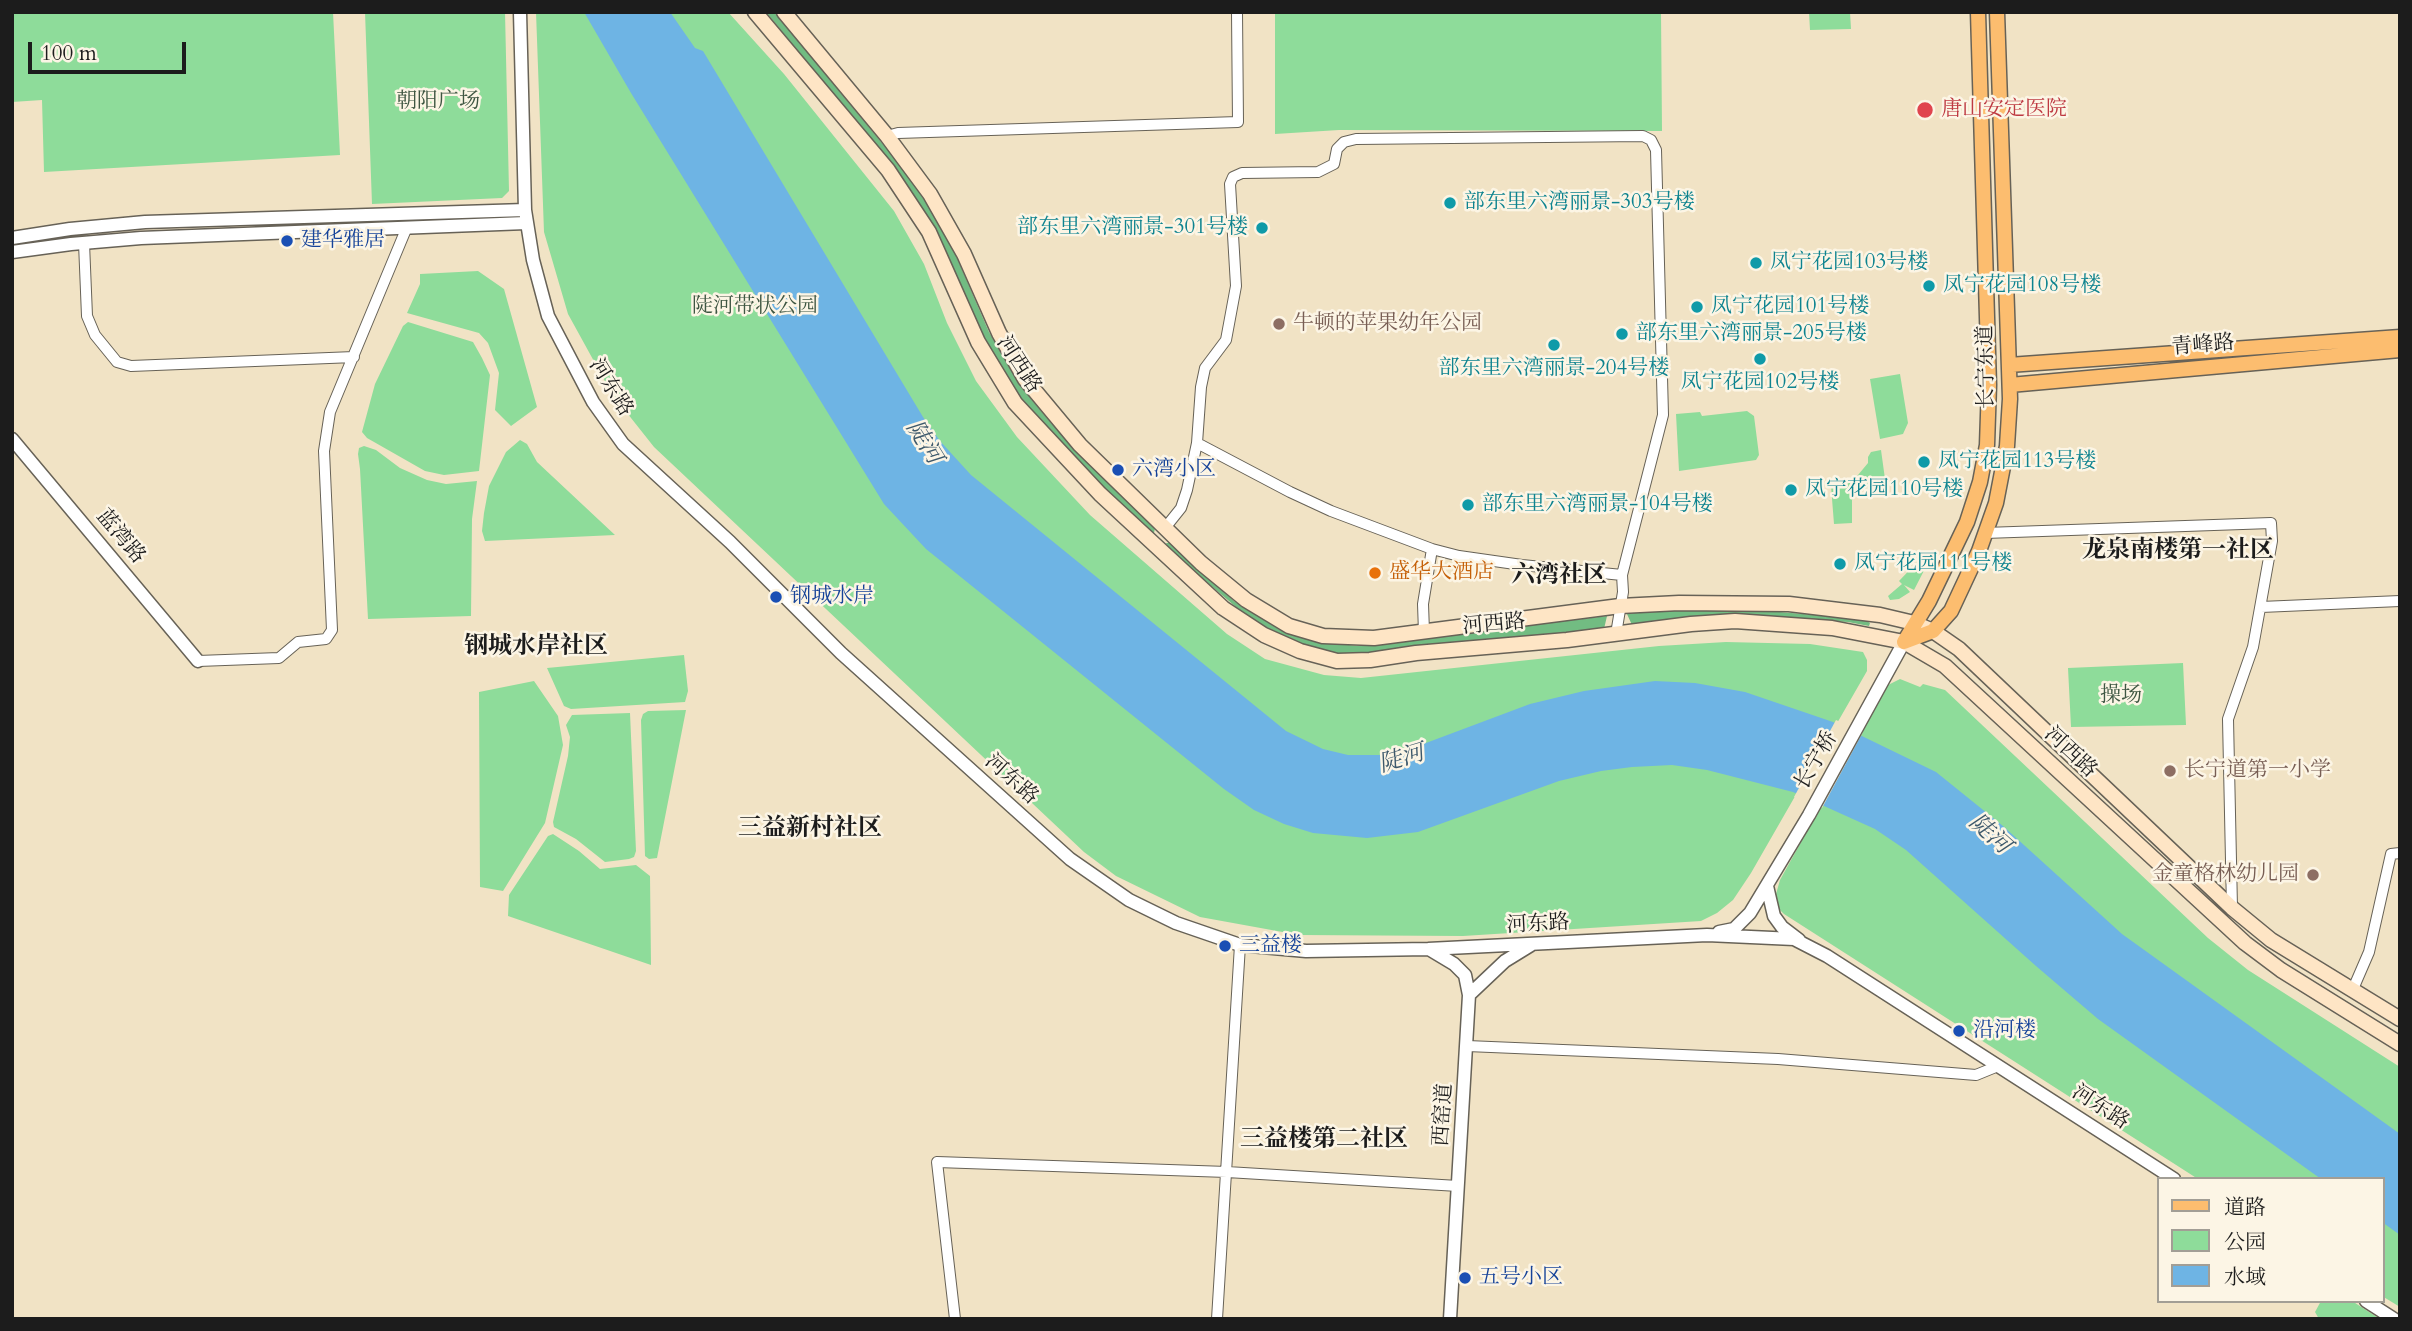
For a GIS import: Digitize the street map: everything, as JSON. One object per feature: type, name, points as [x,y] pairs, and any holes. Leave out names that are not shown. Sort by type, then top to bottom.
[{"type":"main road","name":"河西路","points":[[755,12],[895,180],[929,232],[978,342],[1015,403],[1100,494],[1223,608],[1264,635],[1300,651],[1337,661],[1370,660],[1735,621],[1832,628],[1904,642],[1945,666],[2245,943],[2281,970],[2400,1044]]},
{"type":"main road","name":"河西路","points":[[784,12],[887,135],[930,194],[964,254],[999,333],[1025,379],[1080,445],[1201,563],[1246,600],[1289,626],[1323,636],[1374,638],[1620,606],[1679,603],[1789,604],[1880,615],[1914,623],[1933,631],[1959,649],[2232,908],[2272,940],[2400,1019]]},
{"type":"main road","name":"长宁东道","points":[[1904,642],[1929,601],[1967,522],[1980,482],[1987,445],[1989,385],[1978,12]]},
{"type":"main road","name":"长宁东道","points":[[1933,631],[1951,611],[1985,533],[1996,503],[2007,446],[2010,385],[1997,12]]},
{"type":"main road","name":"青峰路","points":[[2009,365],[2400,337]]},
{"type":"main road","name":"青峰路","points":[[2010,385],[2400,349]]},
{"type":"main road","points":[[1155,545],[1165,528]]},
{"type":"main road","points":[[1904,642],[1933,631]]},
{"type":"street","name":"河东路","points":[[520,12],[526,223],[548,316],[593,402],[624,444],[730,542],[841,653],[1070,859],[1129,900],[1176,923],[1240,945],[1306,951],[1428,949],[1707,936],[1768,936],[1802,942],[2171,1177]]},
{"type":"street","points":[[887,135],[1238,122],[1237,12]]},
{"type":"street","points":[[1165,528],[1181,508],[1197,443],[1205,368],[1226,340],[1236,286],[1230,184],[1233,177],[1253,173],[1318,172],[1334,164],[1337,149],[1344,142],[1356,139],[1643,136],[1651,140],[1656,150],[1663,415],[1622,575],[1616,634]]},
{"type":"street","points":[[12,238],[145,222],[525,210]]},
{"type":"street","points":[[12,253],[84,243],[155,238],[526,223]]},
{"type":"street","points":[[198,661],[279,658],[298,642],[326,639],[332,630],[324,451],[330,412],[407,227]]},
{"type":"street","points":[[84,243],[88,316],[95,335],[117,362],[131,366],[354,357]]},
{"type":"street","name":"蓝湾路","points":[[12,439],[198,661]]},
{"type":"street","points":[[1197,443],[1331,511],[1432,549],[1459,556],[1522,565],[1622,575]]},
{"type":"street","points":[[1985,533],[2271,523],[2272,541],[2253,648],[2228,719],[2232,908]]},
{"type":"street","points":[[1424,632],[1423,604],[1432,549]]},
{"type":"street","points":[[2260,607],[2400,601]]},
{"type":"street","name":"长宁东道","points":[[1859,727],[1904,642]]},
{"type":"street","name":"长宁桥","points":[[1767,886],[1859,727]]},
{"type":"street","points":[[2353,989],[2369,953],[2391,854],[2400,853]]},
{"type":"street","name":"河东路","points":[[1707,936],[1734,929],[1750,913],[1767,886]]},
{"type":"street","points":[[1767,886],[1774,916],[1782,927],[1802,942]]},
{"type":"street","points":[[1469,995],[1505,961],[1533,944]]},
{"type":"street","points":[[1217,1319],[1240,945]]},
{"type":"street","points":[[1428,949],[1454,964],[1465,975],[1469,995]]},
{"type":"street","name":"西窑道","points":[[1450,1319],[1469,995]]},
{"type":"street","points":[[1468,1046],[1778,1059],[1976,1074],[1998,1066]]},
{"type":"street","points":[[955,1319],[937,1162],[1227,1172],[1458,1186]]},
{"type":"street","points":[[2369,1303],[2394,1319]]},
{"type":"green space","points":[[12,12],[333,12],[340,155],[44,172],[42,100],[12,102]]},
{"type":"green space","name":"朝阳广场","points":[[365,12],[505,12],[509,191],[502,198],[372,204]]},
{"type":"green space","name":"陡河带状公园","points":[[536,12],[728,12],[784,74],[894,211],[924,264],[947,323],[976,381],[1017,437],[1090,515],[1227,634],[1265,659],[1324,675],[1361,678],[1659,646],[1726,642],[1810,644],[1863,652],[1867,660],[1867,671],[1733,900],[1701,921],[1463,936],[1299,935],[1200,917],[1116,876],[1084,852],[654,447],[612,394],[568,314],[544,232]]},
{"type":"green space","points":[[766,12],[774,12],[910,177],[950,242],[989,332],[1031,399],[1051,423],[1155,528],[1154,533],[1150,534],[1038,420],[1021,398],[1003,373],[978,328],[935,229],[905,182]]},
{"type":"green space","points":[[1275,12],[1661,12],[1662,131],[1339,130],[1275,134]]},
{"type":"green space","points":[[1809,12],[1850,12],[1851,29],[1810,30]]},
{"type":"green space","points":[[478,271],[504,289],[537,407],[511,426],[495,410],[499,373],[488,343],[479,333],[407,313],[420,284],[420,274]]},
{"type":"green space","points":[[408,322],[473,342],[482,358],[490,375],[479,471],[444,475],[425,471],[367,438],[362,432],[375,384],[403,326]]},
{"type":"green space","points":[[1900,374],[1908,423],[1903,434],[1880,439],[1870,379]]},
{"type":"green space","points":[[1747,411],[1754,416],[1759,455],[1756,460],[1679,471],[1676,414],[1700,412],[1702,416]]},
{"type":"green space","points":[[520,440],[527,444],[537,462],[615,535],[485,541],[482,531],[489,486],[506,452]]},
{"type":"green space","points":[[364,446],[376,450],[400,468],[427,480],[446,484],[477,481],[472,519],[471,616],[368,619],[358,454],[359,448]]},
{"type":"green space","points":[[1881,450],[1885,479],[1857,492],[1852,500],[1852,523],[1834,524],[1831,486],[1843,486],[1853,481],[1868,463],[1871,452]]},
{"type":"green space","points":[[1166,543],[1171,543],[1234,601],[1280,630],[1319,642],[1359,646],[1607,616],[1604,629],[1369,654],[1343,654],[1314,649],[1283,638],[1256,624],[1169,550]]},
{"type":"green space","points":[[1932,555],[1914,590],[1904,585],[1910,592],[1899,599],[1890,600],[1888,596],[1902,584],[1899,581],[1923,556]]},
{"type":"green space","points":[[1720,607],[1863,619],[1870,623],[1869,626],[1848,622],[1790,619],[1632,625],[1627,614],[1662,609]]},
{"type":"green space","points":[[684,655],[688,691],[685,702],[571,709],[564,706],[547,668]]},
{"type":"green space","name":"操场","points":[[2183,663],[2186,725],[2071,727],[2068,668]]},
{"type":"green space","points":[[1900,679],[1920,687],[1923,684],[1945,690],[2208,938],[2248,970],[2400,1067],[2400,1307],[2384,1297],[2384,1177],[2195,1177],[1777,907],[1776,894],[1780,880],[1888,685]]},
{"type":"green space","points":[[534,681],[558,716],[563,745],[545,823],[503,891],[480,887],[479,692]]},
{"type":"green space","points":[[686,710],[657,858],[649,859],[645,856],[641,720],[643,714],[648,711]]},
{"type":"green space","points":[[630,713],[636,851],[634,857],[629,859],[605,862],[576,839],[554,827],[568,756],[570,737],[566,725],[572,715]]},
{"type":"green space","points":[[553,834],[600,869],[636,865],[650,876],[651,965],[508,916],[509,895],[548,836]]},
{"type":"green space","points":[[2320,1303],[2355,1303],[2380,1319],[2319,1319],[2315,1312]]},
{"type":"water","name":"陡河","points":[[584,12],[670,12],[695,48],[703,51],[940,441],[971,475],[1286,731],[1323,749],[1348,755],[1381,755],[1410,749],[1530,704],[1584,691],[1655,681],[1695,683],[1745,692],[1833,722],[1936,772],[2003,826],[2122,934],[2400,1134],[2400,1235],[2384,1223],[2384,1177],[2318,1177],[2098,1019],[1906,850],[1875,829],[1793,792],[1707,770],[1672,765],[1632,767],[1559,781],[1418,832],[1367,838],[1313,833],[1284,824],[1254,810],[1224,789],[926,549],[884,504]]},
{"type":"pier","points":[[1836,720],[1863,732],[1822,808],[1794,797]]},
{"type":"place","name":"唐山安定医院","points":[[1925,110]]},
{"type":"place","name":"部东里六湾丽景-303号楼","points":[[1450,203]]},
{"type":"place","name":"部东里六湾丽景-301号楼","points":[[1262,228]]},
{"type":"place","name":"建华雅居","points":[[287,241]]},
{"type":"place","name":"凤宁花园103号楼","points":[[1756,263]]},
{"type":"place","name":"凤宁花园108号楼","points":[[1929,286]]},
{"type":"place","name":"凤宁花园101号楼","points":[[1697,307]]},
{"type":"place","name":"牛顿的苹果幼年公园","points":[[1279,324]]},
{"type":"place","name":"部东里六湾丽景-205号楼","points":[[1622,334]]},
{"type":"place","name":"部东里六湾丽景-204号楼","points":[[1554,345]]},
{"type":"place","name":"凤宁花园102号楼","points":[[1760,359]]},
{"type":"place","name":"凤宁花园113号楼","points":[[1924,462]]},
{"type":"place","name":"六湾小区","points":[[1118,470]]},
{"type":"place","name":"凤宁花园110号楼","points":[[1791,490]]},
{"type":"place","name":"部东里六湾丽景-104号楼","points":[[1468,505]]},
{"type":"place","name":"凤宁花园111号楼","points":[[1840,564]]},
{"type":"place","name":"盛华大酒店","points":[[1375,573]]},
{"type":"place","name":"钢城水岸","points":[[776,597]]},
{"type":"place","name":"长宁道第一小学","points":[[2170,771]]},
{"type":"place","name":"金童格林幼儿园","points":[[2313,875]]},
{"type":"place","name":"三益楼","points":[[1225,946]]},
{"type":"place","name":"沿河楼","points":[[1959,1031]]},
{"type":"place","name":"五号小区","points":[[1465,1278]]},
{"type":"district","name":"龙泉南楼第一社区","points":[[2178,551]]},
{"type":"district","name":"六湾社区","points":[[1559,576]]},
{"type":"district","name":"钢城水岸社区","points":[[536,647]]},
{"type":"district","name":"三益新村社区","points":[[810,829]]},
{"type":"district","name":"三益楼第二社区","points":[[1324,1140]]}]
